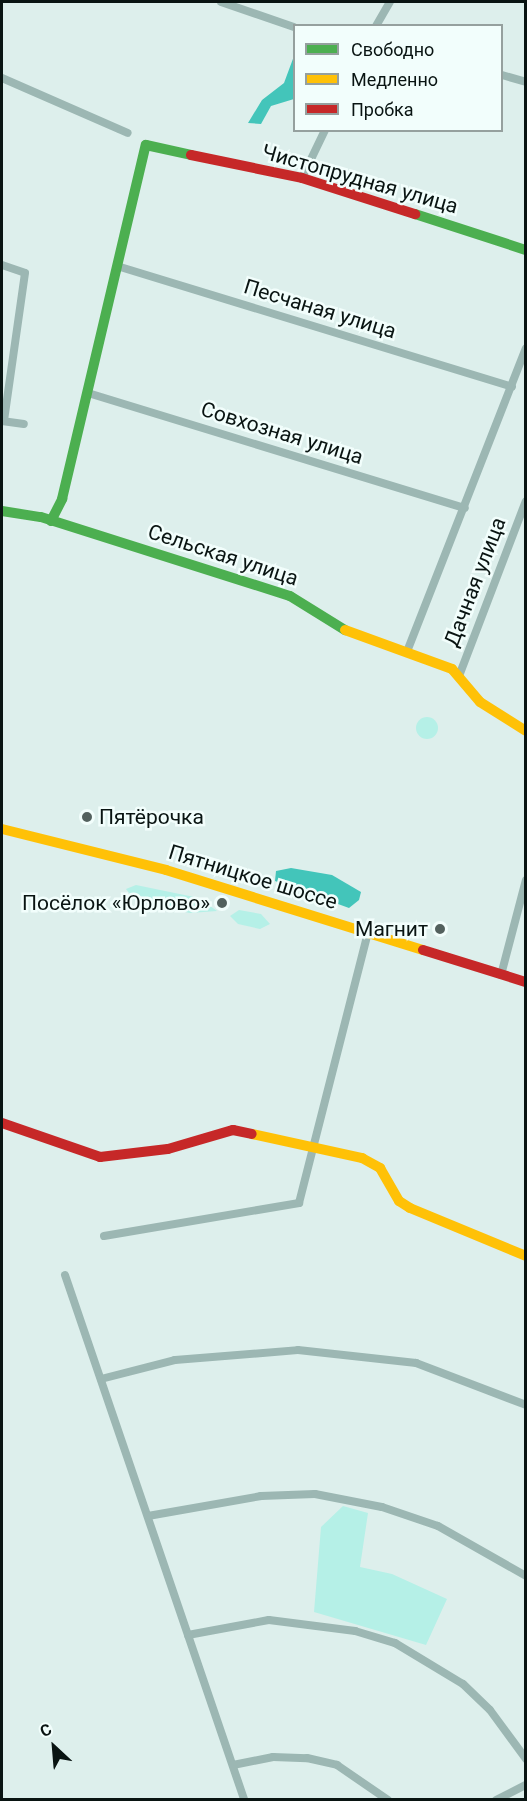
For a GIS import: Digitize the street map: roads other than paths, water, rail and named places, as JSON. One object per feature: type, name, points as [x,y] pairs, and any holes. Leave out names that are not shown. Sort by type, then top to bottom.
[{"type":"street","points":[[220,2],[293,27]]},
{"type":"street","points":[[377,24],[390,2]]},
{"type":"street","points":[[503,76],[525,82]]},
{"type":"street","points":[[2,78],[128,133]]},
{"type":"street","points":[[302,178],[324,132]]},
{"type":"street","name":"Чистопрудная улица","points":[[117,266],[146,145],[302,178],[525,250]]},
{"type":"street","points":[[2,265],[25,273],[3,421],[24,424]]},
{"type":"street","points":[[51,521],[62,499],[117,266]]},
{"type":"street","name":"Песчаная улица","points":[[117,266],[512,387]]},
{"type":"street","points":[[408,649],[465,508],[525,348]]},
{"type":"street","name":"Совхозная улица","points":[[88,393],[465,508]]},
{"type":"street","name":"Дачная улица","points":[[459,676],[525,501]]},
{"type":"street","name":"Сельская улица","points":[[2,511],[51,521],[290,596],[336,627],[408,649],[459,676],[480,702],[525,731]]},
{"type":"street","name":"Пятницкое шоссе","points":[[2,829],[75,844],[525,982]]},
{"type":"street","points":[[501,975],[525,880]]},
{"type":"street","points":[[104,1236],[295,1206],[315,1148],[368,933]]},
{"type":"street","points":[[2,1124],[100,1157],[168,1149],[233,1130],[371,1161],[410,1208],[525,1256]]},
{"type":"street","points":[[65,1275],[244,1800]]},
{"type":"street","points":[[101,1379],[175,1360],[298,1350],[416,1363],[525,1405]]},
{"type":"street","points":[[148,1516],[261,1496],[315,1494],[382,1507],[438,1526],[525,1576]]},
{"type":"street","points":[[188,1635],[269,1620],[355,1631],[395,1643],[463,1684],[490,1710],[525,1759]]},
{"type":"street","points":[[233,1765],[273,1757],[317,1761],[346,1770],[388,1800]]},
{"type":"street","points":[[496,1800],[525,1785]]},
{"type":"water","points":[[293,59],[293,99],[271,106],[261,124],[248,123],[262,100],[284,83]]},
{"type":"water","points":[[291,868],[332,875],[361,892],[359,900],[349,908],[275,881],[276,871]]},
{"type":"place","name":"Пятёрочка","points":[[87,817]]},
{"type":"place","name":"Посёлок «Юрлово»","points":[[222,903]]},
{"type":"place","name":"Магнит","points":[[440,929]]}]
